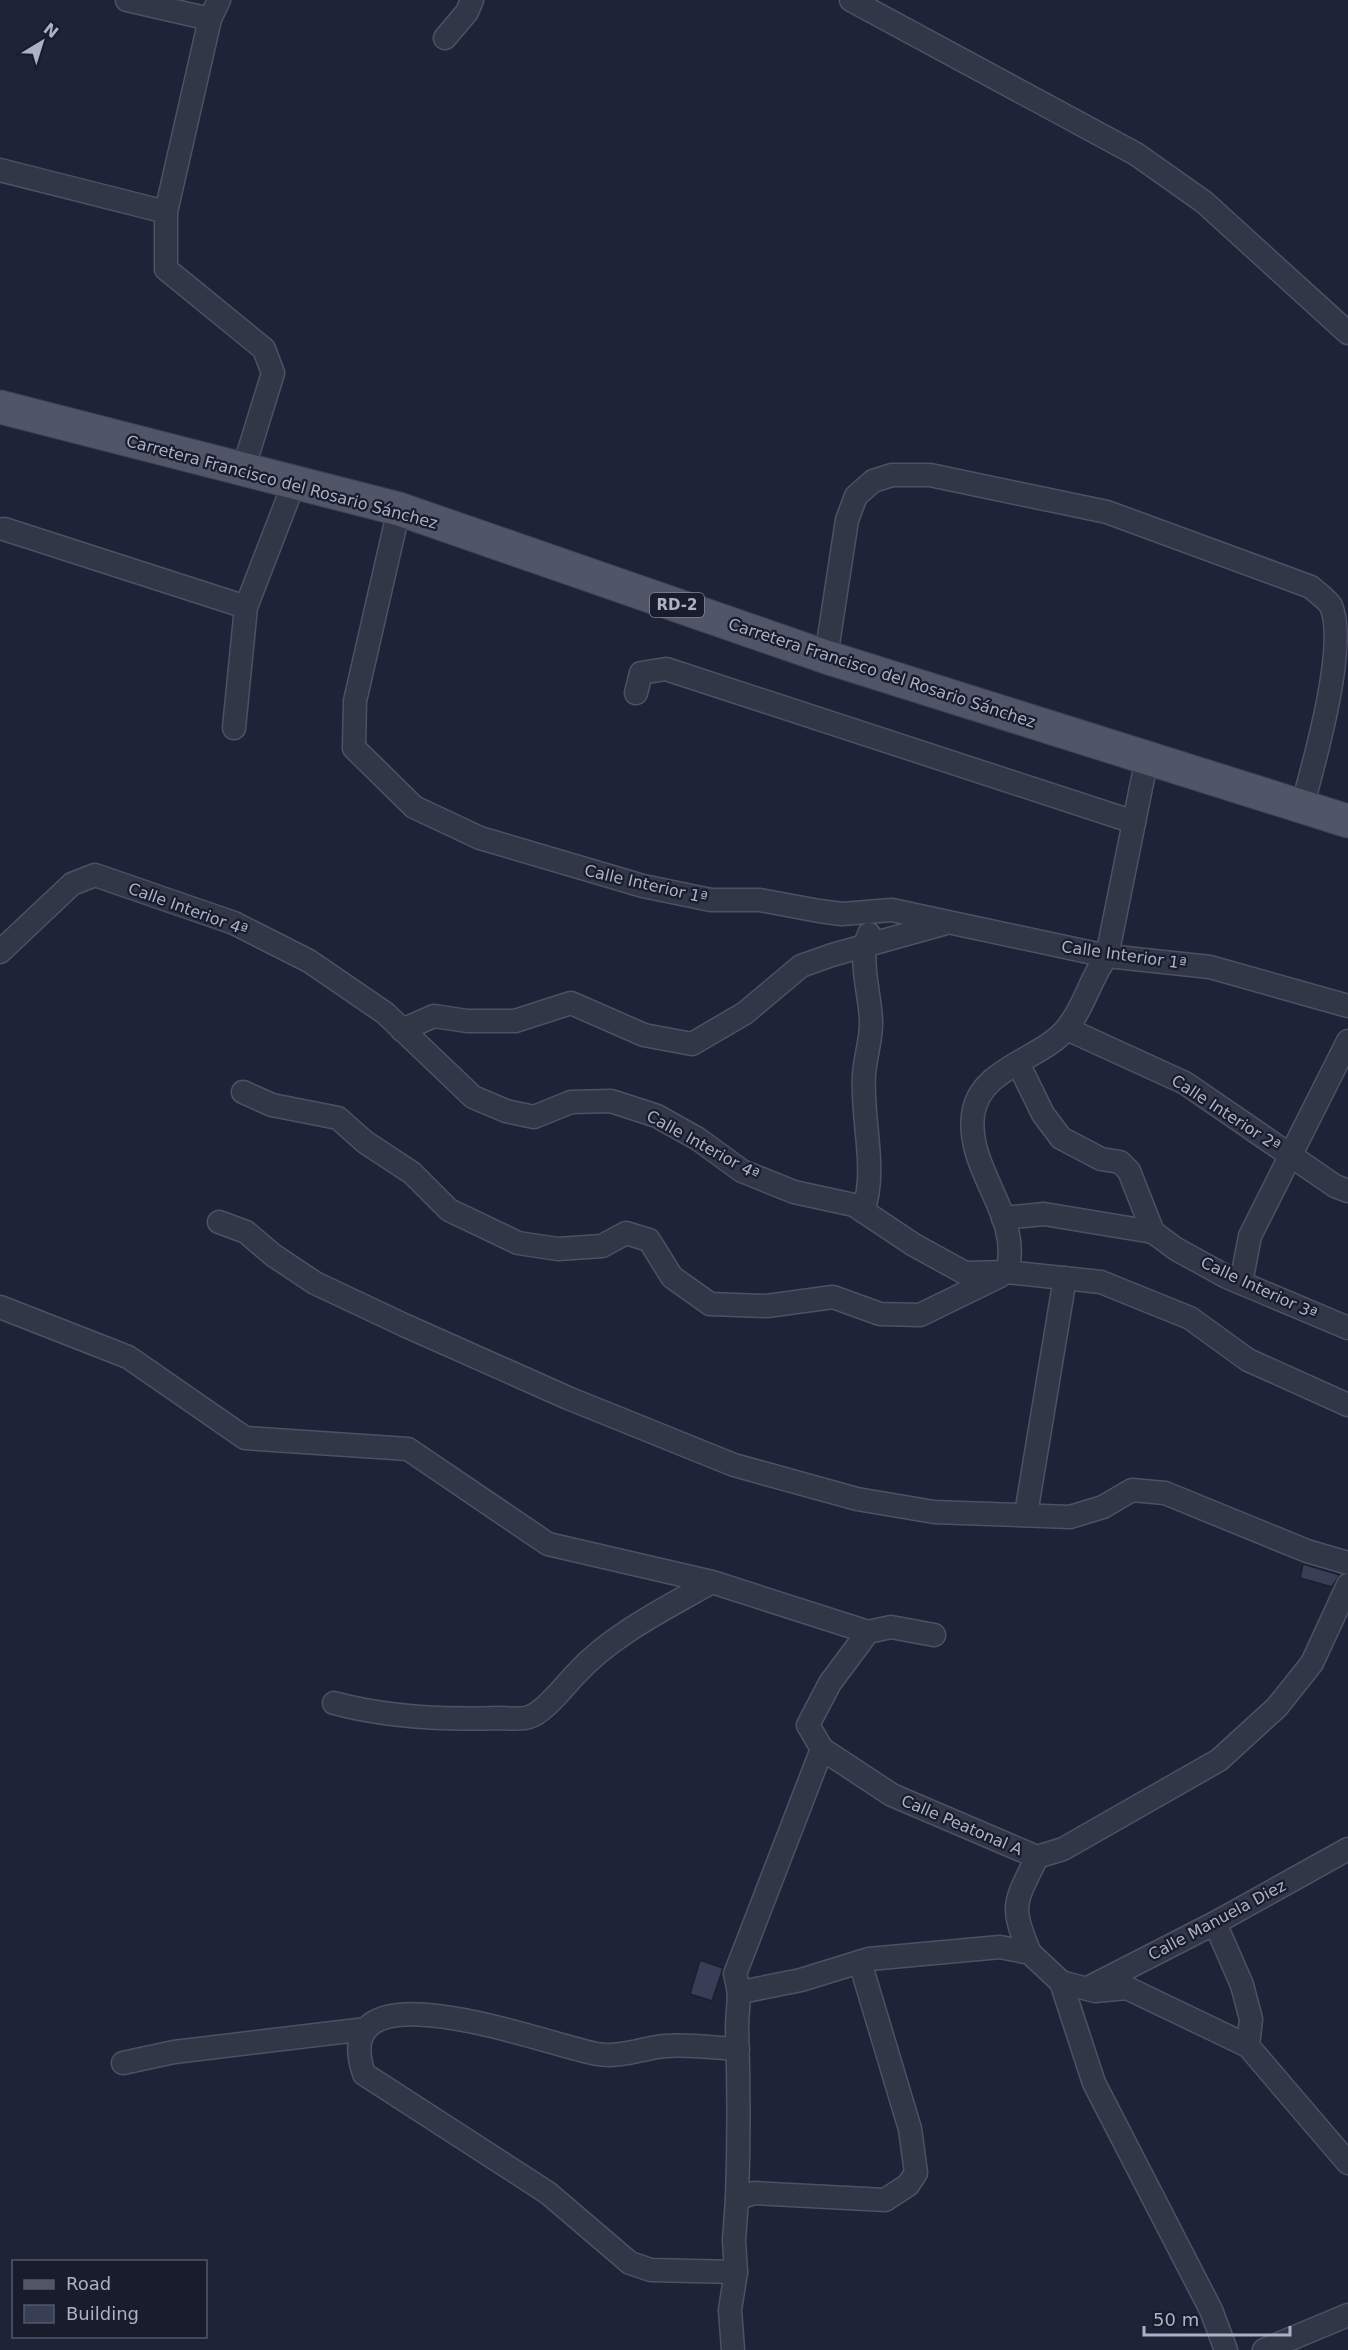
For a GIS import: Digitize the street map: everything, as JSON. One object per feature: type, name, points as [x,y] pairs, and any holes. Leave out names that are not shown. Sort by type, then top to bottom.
[{"type":"main road","name":"Carretera Francisco del Rosario Sánchez","points":[[0,407],[399,509],[826,657],[1348,821]]},
{"type":"street","points":[[127,0],[215,10],[166,212],[166,269],[264,349],[273,373],[243,470]]},
{"type":"street","points":[[445,38],[468,12],[472,0]]},
{"type":"street","points":[[851,0],[876,6],[1136,154],[1204,202],[1348,333]]},
{"type":"street","points":[[0,171],[166,212]]},
{"type":"street","points":[[826,657],[847,520],[856,496],[873,481],[892,475],[930,475],[1107,512],[1311,587],[1331,605],[1340,630],[1334,692],[1302,807]]},
{"type":"street","points":[[234,728],[246,607],[294,483]]},
{"type":"street","name":"Calle Interior 1ª","points":[[399,509],[356,701],[354,748],[414,807],[480,838],[654,888],[711,900],[760,900],[830,913],[892,910],[944,923],[1107,956],[1210,967],[1348,1006]]},
{"type":"street","points":[[4,529],[246,607]]},
{"type":"street","points":[[636,693],[641,674],[653,669],[666,669],[1134,822]]},
{"type":"street","points":[[243,1092],[272,1105],[338,1118],[365,1142],[412,1173],[449,1210],[518,1243],[558,1249],[602,1246],[626,1233],[649,1240],[672,1277],[710,1304],[767,1305],[833,1297],[880,1314],[920,1315],[1007,1272],[1011,1256],[1010,1235],[975,1150],[973,1115],[982,1090],[996,1076],[1067,1029],[1095,972],[1107,956],[1148,758]]},
{"type":"street","name":"Calle Interior 4ª","points":[[0,952],[72,884],[95,875],[234,923],[309,961],[385,1013],[473,1096],[506,1111],[534,1117],[572,1102],[611,1101],[657,1116],[698,1139],[742,1171],[794,1192],[854,1205],[914,1245],[965,1273],[1007,1272],[1101,1282],[1190,1318],[1248,1360],[1348,1405]]},
{"type":"street","points":[[863,1211],[870,1193],[864,1125],[864,1074],[872,1023],[864,946],[874,922],[892,910]]},
{"type":"street","points":[[402,1030],[434,1016],[467,1021],[515,1021],[571,1003],[644,1035],[692,1044],[745,1014],[801,966],[944,923]]},
{"type":"street","name":"Calle Interior 2ª","points":[[1067,1029],[1185,1083],[1335,1186],[1348,1191]]},
{"type":"street","points":[[1241,1283],[1250,1236],[1348,1041]]},
{"type":"street","points":[[1018,1063],[1043,1114],[1061,1138],[1101,1159],[1120,1162],[1129,1171],[1153,1232]]},
{"type":"street","points":[[1003,1218],[1044,1214],[1153,1232]]},
{"type":"street","points":[[219,1222],[246,1232],[273,1255],[315,1283],[404,1325],[568,1398],[734,1465],[857,1499],[923,1510],[1070,1517],[1103,1507],[1132,1490],[1165,1493],[1307,1551],[1348,1563]]},
{"type":"street","name":"Calle Interior 3ª","points":[[1153,1232],[1176,1248],[1241,1283],[1348,1328]]},
{"type":"street","points":[[1026,1514],[1065,1278]]},
{"type":"street","points":[[0,1306],[128,1357],[245,1438],[408,1449],[548,1544],[712,1582],[868,1632],[891,1627],[934,1635]]},
{"type":"street","points":[[333,1703],[375,1714],[478,1719],[530,1717],[556,1697],[578,1671],[614,1642],[646,1620],[712,1582]]},
{"type":"street","name":"Calle Peatonal A","points":[[822,1749],[892,1795],[1037,1857],[1063,1849],[1220,1760],[1277,1707],[1312,1663],[1348,1585]]},
{"type":"street","points":[[733,2350],[730,2310],[736,2272],[734,2240],[737,2199],[738,2049],[741,1992],[735,1974],[737,1963],[822,1749],[808,1725],[830,1683],[868,1632]]},
{"type":"street","name":"Calle Manuela Diez","points":[[1086,1989],[1215,1923],[1348,1849]]},
{"type":"street","points":[[1037,1857],[1016,1900],[1017,1922],[1029,1953],[1062,1982],[1095,1991],[1127,1988],[1248,2046],[1348,2163]]},
{"type":"street","points":[[1215,1923],[1242,1985],[1251,2019],[1248,2046]]},
{"type":"street","points":[[741,1992],[801,1980],[860,1962],[1000,1947],[1029,1953]]},
{"type":"street","points":[[737,2199],[754,2193],[885,2200],[908,2186],[916,2172],[910,2129],[860,1962]]},
{"type":"street","points":[[1062,1982],[1094,2083],[1211,2310],[1218,2348]]},
{"type":"street","points":[[736,2272],[651,2270],[630,2263],[548,2193],[364,2074],[357,2054],[366,2029],[376,2020],[400,2013],[487,2024],[598,2054],[639,2052],[663,2046],[738,2049]]},
{"type":"street","points":[[123,2062],[174,2052],[366,2029]]},
{"type":"street","points":[[1264,2350],[1348,2315]]},
{"type":"building","points":[[1303,1564],[1340,1575],[1332,1587],[1300,1578]]},
{"type":"building","points":[[700,1960],[723,1968],[712,2001],[690,1994]]}]
